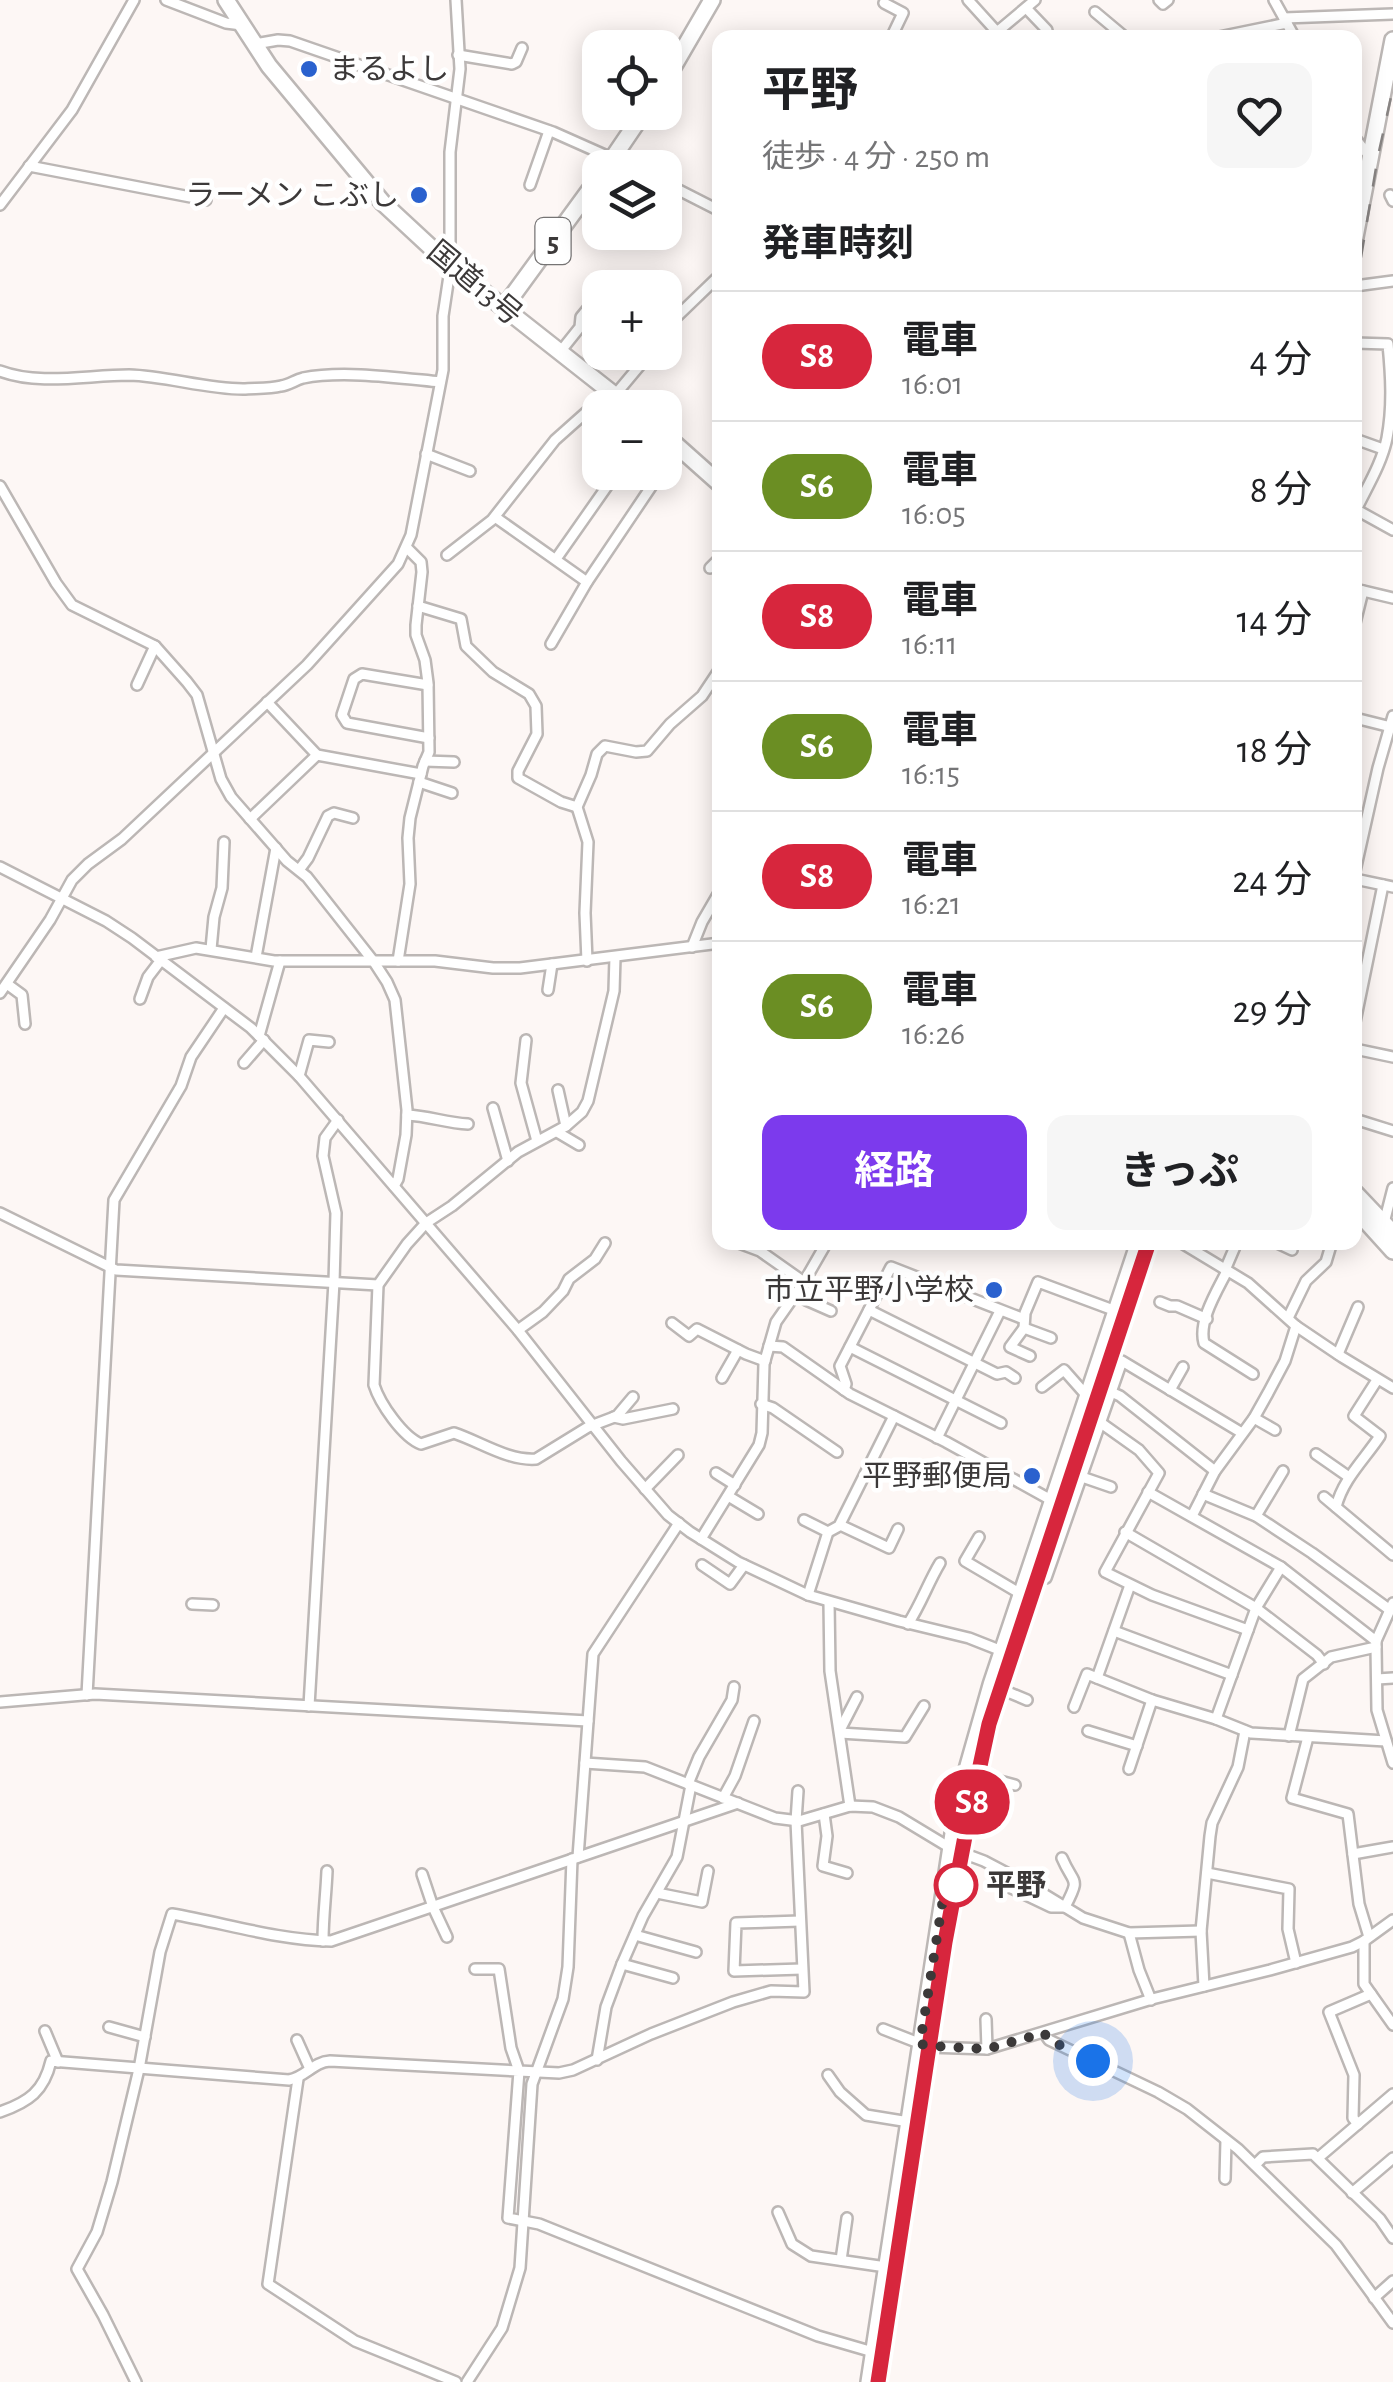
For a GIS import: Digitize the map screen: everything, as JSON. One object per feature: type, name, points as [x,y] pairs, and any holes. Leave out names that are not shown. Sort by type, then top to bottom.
[{"type":"main road","name":"国道13号","points":[[226,0],[270,66],[383,203],[448,263],[608,390]]},
{"type":"main road","points":[[682,52],[712,0]]},
{"type":"main road","points":[[1362,196],[1390,74],[1393,40]]},
{"type":"main road","name":"5","points":[[505,306],[582,201]]},
{"type":"main road","points":[[682,450],[712,477]]},
{"type":"main road","points":[[1362,1200],[1388,1228]]},
{"type":"main road","points":[[1362,1217],[1393,1251]]},
{"type":"main road","points":[[869,2382],[953,1829],[966,1772],[990,1685],[1135,1250]]},
{"type":"street","points":[[0,205],[72,110],[134,0]]},
{"type":"street","points":[[166,0],[226,23],[242,24]]},
{"type":"street","points":[[968,0],[991,30]]},
{"type":"street","points":[[1159,0],[1164,4],[1168,0]]},
{"type":"street","points":[[1274,0],[1291,30]]},
{"type":"street","points":[[25,1024],[22,995],[4,989],[72,880],[214,755],[307,664],[398,564],[407,548],[440,382],[450,243],[450,152],[460,69],[452,1]]},
{"type":"street","points":[[1000,30],[1031,2],[1047,30]]},
{"type":"street","points":[[884,3],[903,12],[895,30]]},
{"type":"street","points":[[1095,12],[1116,30]]},
{"type":"street","points":[[1246,30],[1285,20],[1393,14]]},
{"type":"street","points":[[254,44],[290,42],[549,130],[586,150]]},
{"type":"street","points":[[458,55],[512,64],[522,48]]},
{"type":"street","points":[[530,186],[549,130]]},
{"type":"street","points":[[1362,147],[1370,158]]},
{"type":"street","points":[[29,166],[206,200]]},
{"type":"street","points":[[682,192],[712,207]]},
{"type":"street","points":[[1362,285],[1393,281]]},
{"type":"street","points":[[682,312],[712,283]]},
{"type":"street","points":[[560,352],[580,327],[582,315]]},
{"type":"street","points":[[1362,343],[1388,344],[1392,368],[1386,440],[1362,495]]},
{"type":"street","points":[[0,370],[32,378],[122,375],[237,389],[282,386],[301,378],[324,377],[440,382]]},
{"type":"street","points":[[615,390],[634,370]]},
{"type":"street","points":[[446,555],[495,517],[555,440],[582,418]]},
{"type":"street","points":[[1362,442],[1383,450]]},
{"type":"street","points":[[426,454],[470,471]]},
{"type":"street","points":[[0,486],[72,605],[154,646],[196,695],[230,797],[299,870],[388,982],[395,1000],[407,1115],[394,1186]]},
{"type":"street","points":[[556,560],[605,490]]},
{"type":"street","points":[[551,644],[586,582],[649,490]]},
{"type":"street","points":[[1362,514],[1393,530]]},
{"type":"street","points":[[495,517],[586,582]]},
{"type":"street","points":[[398,962],[410,884],[408,838],[429,752],[428,685],[425,660],[416,636],[421,562],[407,548]]},
{"type":"street","points":[[1362,591],[1393,598]]},
{"type":"street","points":[[418,606],[460,619],[466,646],[493,672],[534,699],[537,734],[518,778],[561,802],[577,806]]},
{"type":"street","points":[[137,685],[154,646]]},
{"type":"street","points":[[428,685],[362,674],[354,679],[342,716],[346,723],[428,738]]},
{"type":"street","points":[[587,961],[588,842],[577,806],[601,748],[647,751],[712,681]]},
{"type":"street","points":[[267,702],[317,754],[420,778],[452,793]]},
{"type":"street","points":[[1362,719],[1392,721],[1362,840]]},
{"type":"street","points":[[250,819],[317,754]]},
{"type":"street","points":[[425,761],[454,762]]},
{"type":"street","points":[[299,870],[328,816],[334,813],[354,818]]},
{"type":"street","points":[[211,949],[222,888],[224,842]]},
{"type":"street","points":[[256,958],[276,848]]},
{"type":"street","points":[[0,867],[106,921],[261,1038],[338,1120],[518,1330],[645,1490],[678,1523],[744,1565],[808,1595],[970,1638],[1002,1651]]},
{"type":"street","points":[[1362,880],[1388,886],[1362,972]]},
{"type":"street","points":[[692,947],[712,905]]},
{"type":"street","points":[[140,999],[159,958],[196,948],[280,961],[434,961],[494,968],[712,945]]},
{"type":"street","points":[[615,957],[614,991],[591,1092],[582,1112],[562,1129],[518,1152],[426,1223],[407,1244],[378,1284],[374,1385],[378,1397],[416,1443],[454,1433],[516,1458],[536,1459],[614,1417],[633,1398]]},
{"type":"street","points":[[244,1063],[261,1038],[280,961]]},
{"type":"street","points":[[548,990],[552,964]]},
{"type":"street","points":[[86,1695],[114,1200],[181,1086],[191,1057],[224,1008]]},
{"type":"street","points":[[300,1076],[309,1040],[329,1042]]},
{"type":"street","points":[[526,1040],[521,1083],[537,1142]]},
{"type":"street","points":[[1362,1050],[1393,1057]]},
{"type":"street","points":[[558,1090],[562,1129],[579,1145]]},
{"type":"street","points":[[492,1108],[508,1160]]},
{"type":"street","points":[[407,1115],[468,1124]]},
{"type":"street","points":[[309,1706],[336,1214],[322,1156],[326,1138],[338,1120]]},
{"type":"street","points":[[1362,1121],[1393,1131]]},
{"type":"street","points":[[1388,1228],[1393,1188]]},
{"type":"street","points":[[0,1213],[116,1270],[378,1284]]},
{"type":"street","points":[[518,1330],[556,1299],[568,1279],[595,1259],[604,1243]]},
{"type":"street","points":[[757,1250],[801,1286],[806,1300],[830,1311]]},
{"type":"street","points":[[701,1539],[756,1452],[764,1360],[776,1322],[821,1250]]},
{"type":"street","points":[[1200,1250],[1248,1282],[1296,1326],[1393,1388]]},
{"type":"street","points":[[1233,1250],[1201,1337],[1204,1344],[1253,1374]]},
{"type":"street","points":[[1288,1318],[1306,1280],[1326,1262],[1330,1250]]},
{"type":"street","points":[[844,1390],[840,1366],[892,1268],[1000,1311],[1051,1338]]},
{"type":"street","points":[[1030,1356],[1010,1347],[1024,1323],[1038,1282],[1116,1312]]},
{"type":"street","points":[[1160,1302],[1207,1319]]},
{"type":"street","points":[[1338,1354],[1358,1307]]},
{"type":"street","points":[[870,1310],[997,1374],[1006,1372],[1016,1378]]},
{"type":"street","points":[[937,1438],[1000,1311]]},
{"type":"street","points":[[672,1323],[685,1335],[697,1329],[764,1360]]},
{"type":"street","points":[[1192,1516],[1215,1471],[1254,1418],[1285,1361],[1296,1326]]},
{"type":"street","points":[[769,1346],[783,1347],[844,1390],[1052,1501]]},
{"type":"street","points":[[850,1347],[1001,1423]]},
{"type":"street","points":[[722,1378],[738,1350]]},
{"type":"street","points":[[1046,1578],[1122,1361],[1242,1433]]},
{"type":"street","points":[[1170,1390],[1183,1367]]},
{"type":"street","points":[[1042,1387],[1064,1370],[1087,1396]]},
{"type":"street","points":[[1336,1507],[1340,1491],[1380,1436],[1354,1416],[1377,1380]]},
{"type":"street","points":[[1112,1392],[1215,1471]]},
{"type":"street","points":[[761,1404],[773,1408],[837,1452]]},
{"type":"street","points":[[614,1417],[623,1419],[673,1409]]},
{"type":"street","points":[[808,1595],[828,1532],[840,1524],[894,1416]]},
{"type":"street","points":[[1254,1418],[1275,1430]]},
{"type":"street","points":[[1100,1424],[1139,1450],[1159,1473],[1105,1572],[1248,1630]]},
{"type":"street","points":[[1316,1454],[1349,1477]]},
{"type":"street","points":[[645,1490],[678,1456]]},
{"type":"street","points":[[1256,1516],[1283,1471]]},
{"type":"street","points":[[716,1473],[735,1485]]},
{"type":"street","points":[[1082,1477],[1112,1486]]},
{"type":"street","points":[[1148,1492],[1280,1567],[1376,1644]]},
{"type":"street","points":[[1203,1494],[1256,1516],[1312,1553],[1390,1614],[1376,1644],[1377,1710],[1387,1725],[1386,1741],[1393,1762]]},
{"type":"street","points":[[728,1496],[758,1514]]},
{"type":"street","points":[[1324,1498],[1393,1555]]},
{"type":"street","points":[[804,1520],[828,1532]]},
{"type":"street","points":[[467,2382],[502,2328],[520,2268],[532,2084],[563,1999],[568,1967],[592,1654],[678,1523]]},
{"type":"street","points":[[840,1524],[889,1548],[898,1529]]},
{"type":"street","points":[[1125,1532],[1256,1608],[1324,1664]]},
{"type":"street","points":[[978,1537],[966,1561],[1022,1594]]},
{"type":"street","points":[[908,1624],[940,1563]]},
{"type":"street","points":[[702,1565],[730,1584],[744,1565]]},
{"type":"street","points":[[1216,1719],[1256,1608],[1280,1567]]},
{"type":"street","points":[[1098,1678],[1130,1585]]},
{"type":"street","points":[[829,1602],[830,1671],[850,1806]]},
{"type":"street","points":[[192,1604],[213,1605]]},
{"type":"street","points":[[1114,1632],[1232,1675]]},
{"type":"street","points":[[1289,1736],[1303,1679],[1336,1655],[1376,1644]]},
{"type":"street","points":[[1074,1707],[1087,1674],[1245,1731],[1386,1741]]},
{"type":"street","points":[[1377,1679],[1393,1678]]},
{"type":"street","points":[[990,1685],[1027,1700]]},
{"type":"street","points":[[598,2060],[606,2007],[635,1935],[677,1856],[689,1785],[699,1756],[732,1700],[734,1687]]},
{"type":"street","points":[[0,1702],[86,1695],[588,1721]]},
{"type":"street","points":[[840,1732],[856,1697]]},
{"type":"street","points":[[1129,1769],[1152,1700]]},
{"type":"street","points":[[840,1732],[905,1738],[924,1706]]},
{"type":"street","points":[[723,1798],[754,1721]]},
{"type":"street","points":[[1088,1731],[1137,1746]]},
{"type":"street","points":[[1204,1986],[1201,1931],[1212,1824],[1234,1779],[1245,1731]]},
{"type":"street","points":[[1308,1737],[1292,1798],[1348,1814],[1366,1939],[1364,1984],[1393,2024]]},
{"type":"street","points":[[585,1763],[645,1767],[775,1818],[796,1822],[850,1806],[873,1807],[899,1817],[952,1849],[984,1861],[1083,1918],[1129,1932],[1201,1931]]},
{"type":"street","points":[[966,1772],[1015,1785]]},
{"type":"street","points":[[0,2112],[38,2091],[47,2077],[50,2061],[290,2080],[330,2061],[559,2073],[732,2002],[771,1991],[804,1992],[798,1791]]},
{"type":"street","points":[[136,2382],[77,2270],[97,2232],[105,2206],[139,2070],[160,1952],[172,1914],[331,1942],[738,1803]]},
{"type":"street","points":[[824,1814],[827,1836],[823,1866],[848,1872]]},
{"type":"street","points":[[1353,1854],[1393,1847]]},
{"type":"street","points":[[1062,1858],[1076,1886],[1065,1907]]},
{"type":"street","points":[[323,1941],[327,1871]]},
{"type":"street","points":[[657,1893],[702,1902],[708,1871]]},
{"type":"street","points":[[1207,1872],[1289,1889],[1288,1929],[1296,1963]]},
{"type":"street","points":[[422,1874],[447,1937]]},
{"type":"street","points":[[1009,1887],[1051,1907],[1065,1907]]},
{"type":"street","points":[[800,1920],[736,1923],[734,1971],[802,1969]]},
{"type":"street","points":[[883,2029],[930,2046],[987,2049],[1151,2000],[1296,1963],[1366,1939],[1393,1920]]},
{"type":"street","points":[[1129,1932],[1151,2000]]},
{"type":"street","points":[[635,1935],[696,1952]]},
{"type":"street","points":[[622,1964],[673,1978]]},
{"type":"street","points":[[476,1969],[499,1969],[511,2048],[520,2071],[508,2218],[539,2224],[818,2336],[873,2352]]},
{"type":"street","points":[[1358,2124],[1353,2118],[1354,2075],[1329,2012],[1371,1994]]},
{"type":"street","points":[[986,2020],[987,2049]]},
{"type":"street","points":[[109,2027],[145,2037]]},
{"type":"street","points":[[44,2031],[58,2062]]},
{"type":"street","points":[[1044,2033],[1049,2040],[1170,2099],[1226,2140],[1326,2235],[1393,2323]]},
{"type":"street","points":[[297,2040],[310,2068]]},
{"type":"street","points":[[828,2076],[866,2115],[909,2122]]},
{"type":"street","points":[[298,2079],[268,2284],[355,2341],[456,2382]]},
{"type":"street","points":[[1318,2158],[1393,2094]]},
{"type":"street","points":[[1224,2179],[1226,2140]]},
{"type":"street","points":[[1254,2165],[1263,2158],[1313,2154],[1389,2223],[1393,2238]]},
{"type":"street","points":[[1352,2193],[1393,2158]]},
{"type":"street","points":[[778,2212],[792,2244],[811,2256],[886,2267]]},
{"type":"street","points":[[842,2260],[847,2218]]},
{"type":"street","points":[[1374,2298],[1393,2282]]},
{"type":"railway","points":[[1362,251],[1393,88]]},
{"type":"railway","points":[[878,2382],[945,1942],[989,1725],[1146,1250]]},
{"type":"train","name":"S8","points":[[878,2382],[945,1942],[989,1724],[1146,1250]]},
{"type":"place","name":"まるよし","points":[[309,69]]},
{"type":"place","name":"ラーメン こぶし","points":[[419,195]]},
{"type":"place","name":"市立平野小学校","points":[[994,1290]]},
{"type":"place","name":"平野郵便局","points":[[1032,1476]]},
{"type":"place","name":"平野","points":[[956,1885]]},
{"type":"route","points":[[956,1885],[946,1880],[920,2044],[987,2049],[1044,2033],[1049,2040],[1093,2061]]}]
